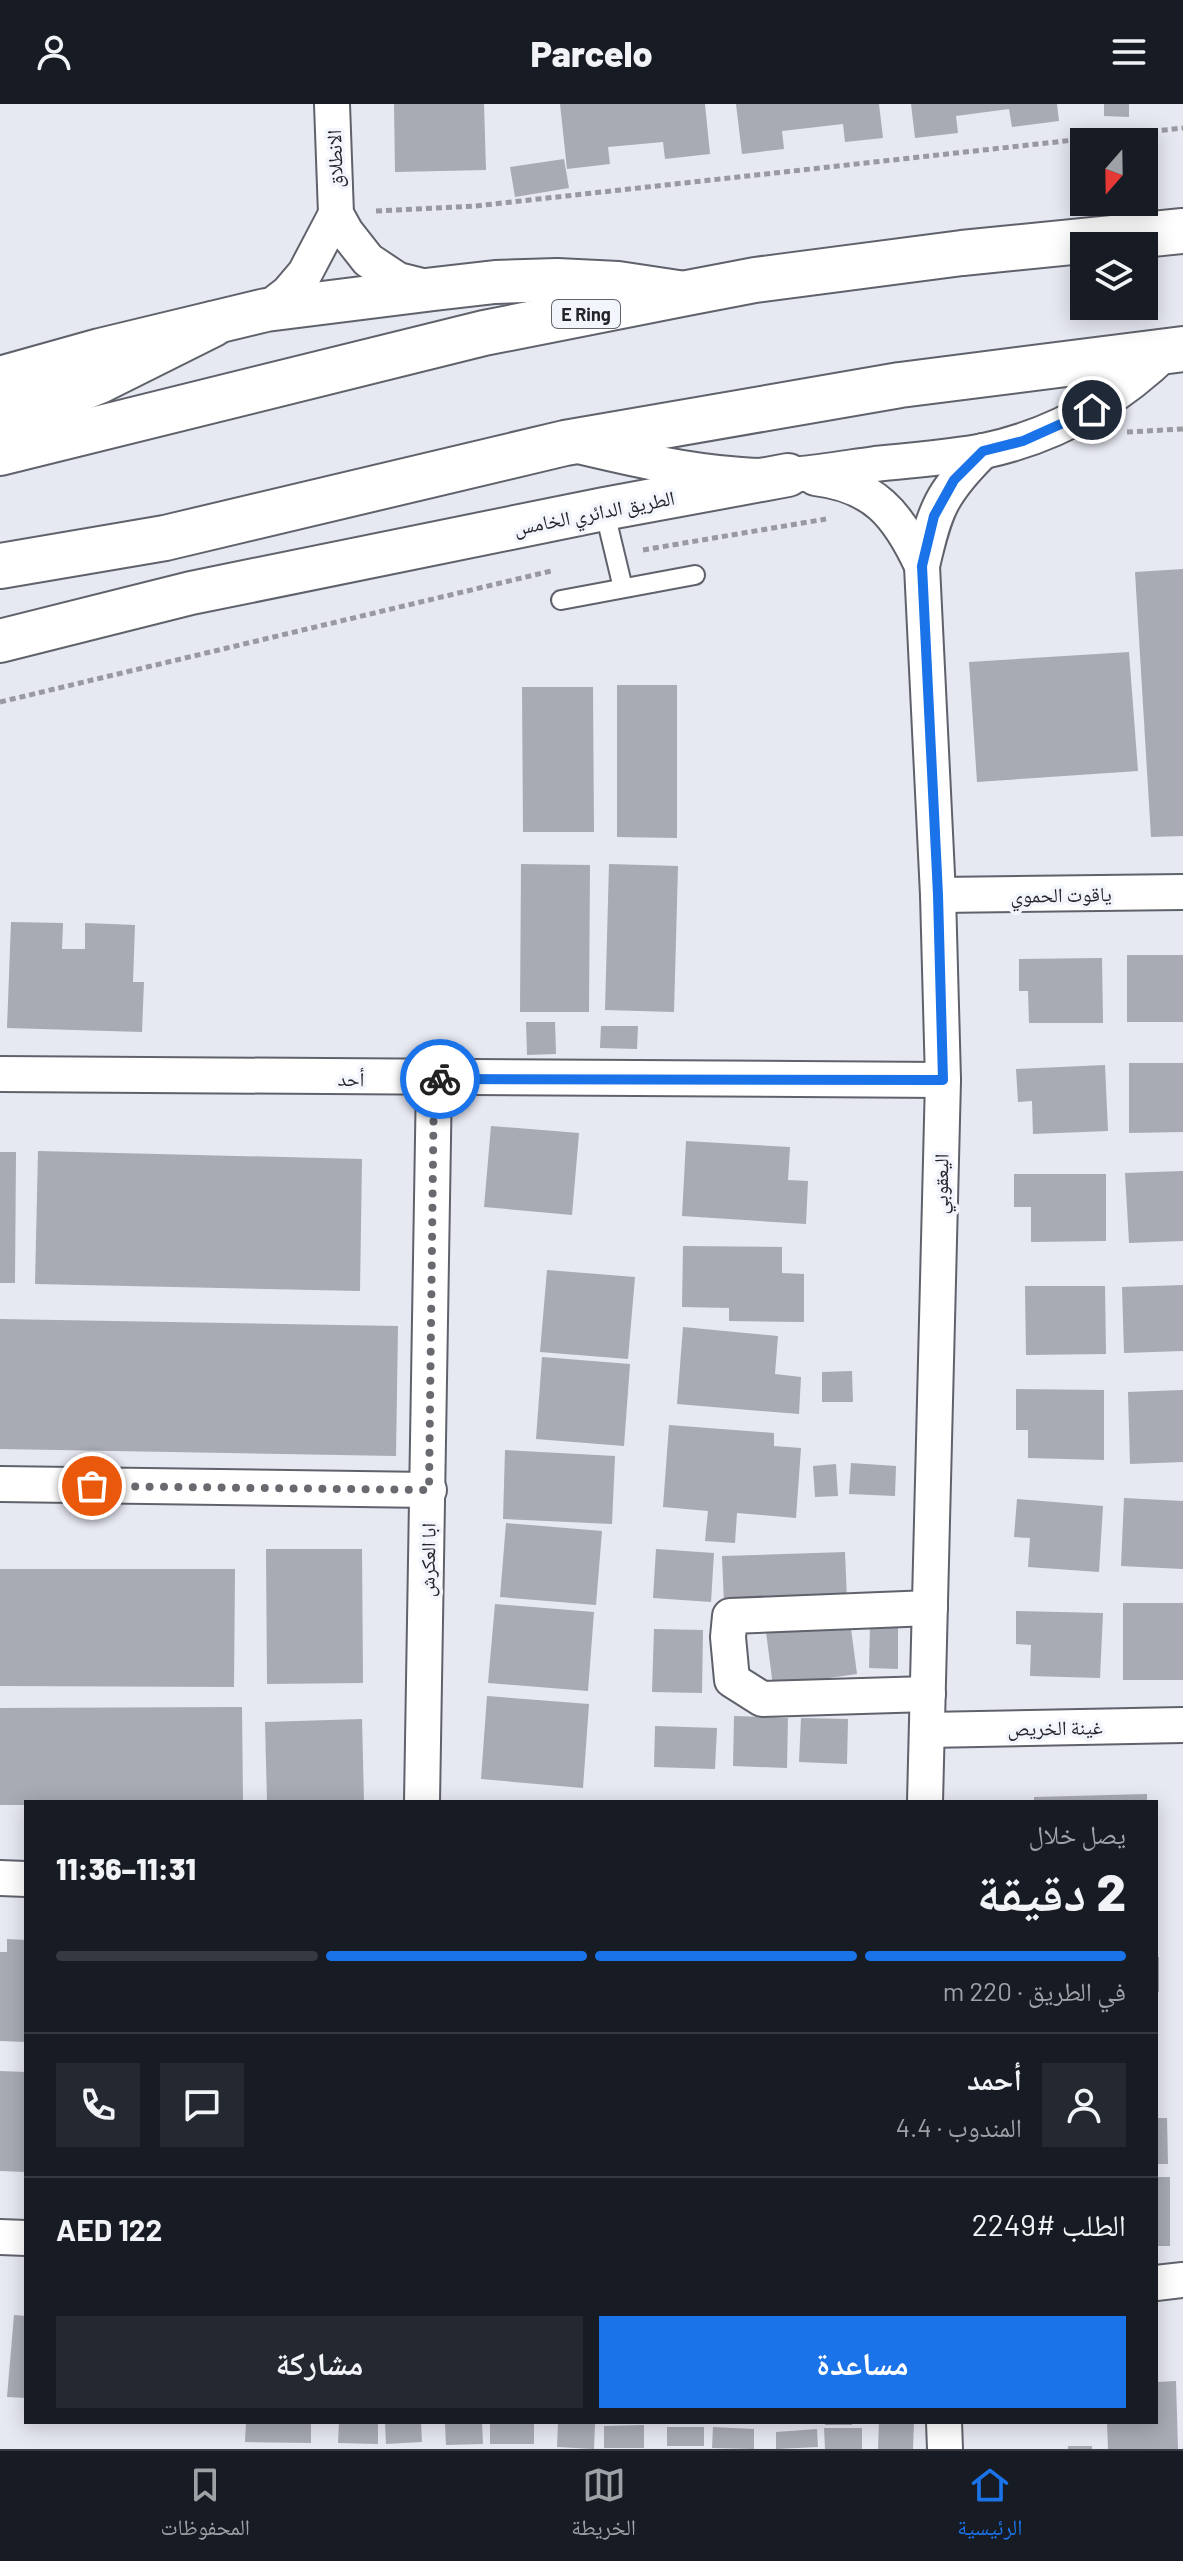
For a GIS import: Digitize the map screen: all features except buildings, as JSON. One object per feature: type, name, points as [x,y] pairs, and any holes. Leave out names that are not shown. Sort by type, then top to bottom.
[{"type":"main road","name":"E Ring","points":[[0,453],[484,333],[755,280],[948,255],[1183,231]]},
{"type":"main road","points":[[0,421],[99,381],[213,324]]},
{"type":"main road","name":"الطريق الدائري الخامس","points":[[0,566],[165,538],[565,443],[900,385],[1175,349]]},
{"type":"street","name":"الانطلاق","points":[[332,104],[336,214],[368,260],[398,280],[434,289]]},
{"type":"street","name":"الانطلاق","points":[[266,310],[288,293],[305,273],[336,214]]},
{"type":"street","points":[[0,378],[266,310],[434,289],[495,282],[557,280],[618,283],[687,293]]},
{"type":"street","name":"الطريق الدائري الخامس","points":[[0,641],[191,593],[604,509],[788,475],[983,451],[1023,441],[1092,410],[1175,349]]},
{"type":"street","points":[[565,443],[662,466],[745,476],[788,475]]},
{"type":"street","name":"اليعقوبي","points":[[925,1800],[943,1080],[938,895],[922,566],[934,516],[954,480],[983,451]]},
{"type":"street","name":"اليعقوبي","points":[[788,475],[838,481],[865,492],[886,508],[906,532],[922,566]]},
{"type":"street","name":"ياقوت الحموي","points":[[938,895],[1183,892]]},
{"type":"street","name":"أحد","points":[[0,1074],[943,1080]]},
{"type":"street","name":"ابا العكرش","points":[[422,1800],[434,1079]]},
{"type":"street","points":[[0,1484],[429,1490]]},
{"type":"street","points":[[928,1694],[762,1699],[732,1680],[728,1637],[730,1616],[930,1608]]},
{"type":"street","name":"غينة الخريص","points":[[927,1730],[1183,1725]]},
{"type":"street","points":[[0,1878],[24,1879]]},
{"type":"street","points":[[0,2237],[24,2238]]},
{"type":"street","points":[[1158,2283],[1183,2280]]},
{"type":"street","points":[[944,2424],[945,2449]]},
{"type":"lane","points":[[604,509],[623,588]]},
{"type":"lane","points":[[561,600],[695,575]]},
{"type":"path","points":[[336,214],[475,206],[1183,128]]},
{"type":"path","points":[[615,555],[886,508]]},
{"type":"path","points":[[0,702],[554,570]]},
{"type":"way so far","points":[[92,1486],[429,1490],[434,1079],[440,1079]]},
{"type":"route","points":[[440,1079],[943,1080],[938,895],[922,566],[934,516],[954,480],[983,451],[1023,441],[1092,410]]}]
